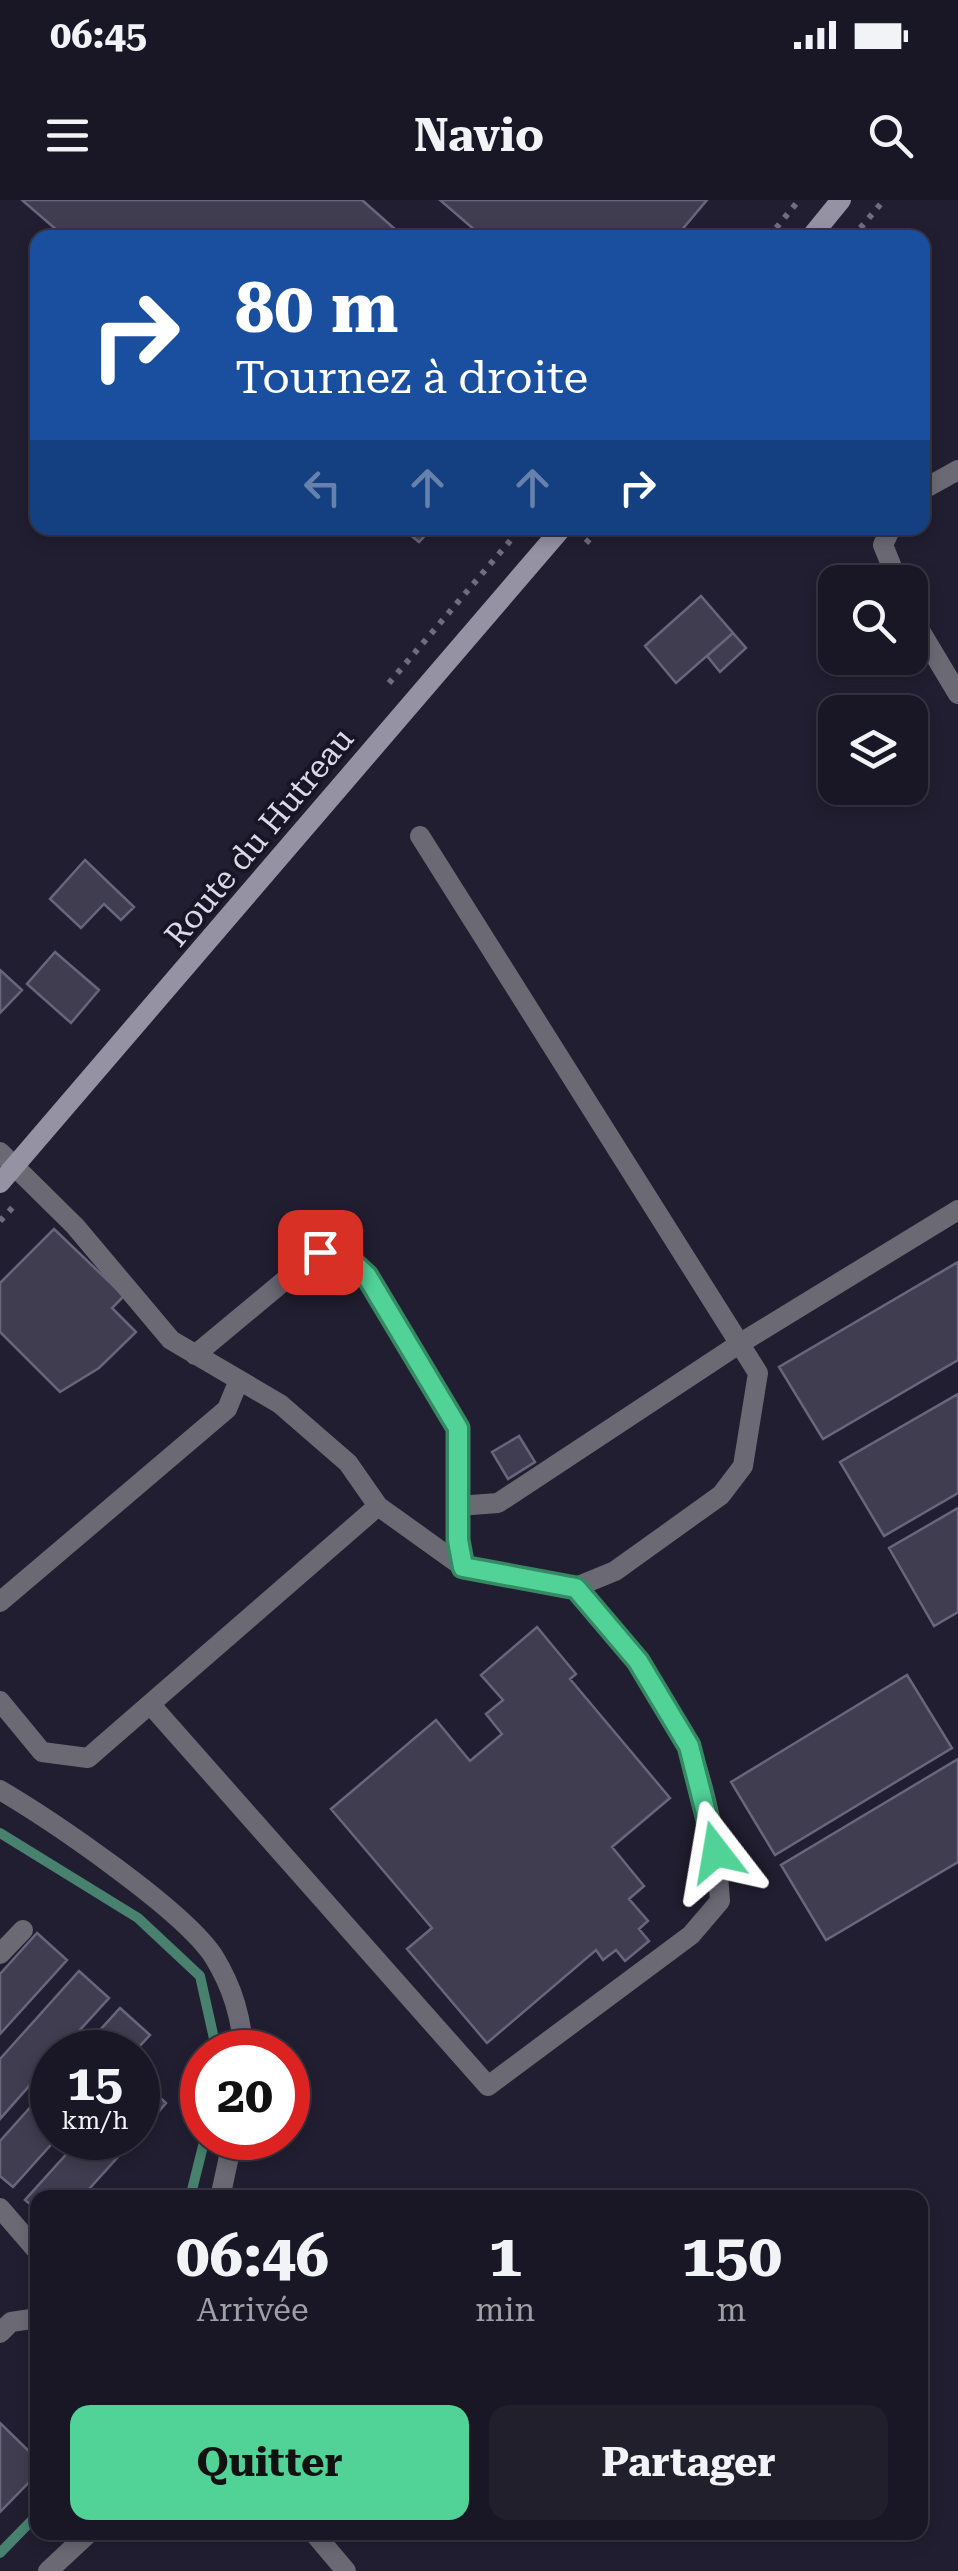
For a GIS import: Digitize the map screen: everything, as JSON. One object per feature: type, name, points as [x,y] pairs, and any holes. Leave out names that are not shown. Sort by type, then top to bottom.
[{"type":"street","points":[[817,230],[842,200]]},
{"type":"street","points":[[930,486],[958,470]]},
{"type":"street","name":"Route du Hutreau","points":[[5,1168],[556,535]]},
{"type":"street","points":[[888,535],[884,545],[892,565]]},
{"type":"street","points":[[928,644],[958,694]]},
{"type":"street","points":[[5,1168],[74,1226],[171,1340],[280,1404],[348,1463],[378,1506],[463,1567],[576,1588],[615,1570],[721,1494],[744,1466],[758,1374],[420,836]]},
{"type":"street","points":[[458,1506],[498,1503],[739,1344],[958,1210]]},
{"type":"street","points":[[196,1355],[320,1252],[343,1254],[367,1276],[458,1428],[463,1567]]},
{"type":"street","points":[[0,1602],[226,1409],[239,1380]]},
{"type":"street","points":[[0,1700],[42,1752],[88,1758],[378,1506]]},
{"type":"street","points":[[150,1704],[488,2086],[691,1935],[720,1902],[716,1852],[689,1746],[638,1661],[576,1588]]},
{"type":"street","points":[[0,1790],[161,1904],[212,1954],[238,2006],[241,2030]]},
{"type":"street","points":[[0,1954],[23,1930]]},
{"type":"street","points":[[222,2190],[228,2160]]},
{"type":"street","points":[[0,2208],[30,2243]]},
{"type":"street","points":[[0,2333],[11,2322],[30,2319]]},
{"type":"street","points":[[48,2571],[81,2540]]},
{"type":"street","points":[[321,2540],[346,2571]]},
{"type":"path","points":[[775,230],[800,200]]},
{"type":"path","points":[[859,230],[884,200]]},
{"type":"building","points":[[22,200],[362,200],[396,230],[57,230]]},
{"type":"building","points":[[440,200],[707,200],[682,230],[475,230]]},
{"type":"building","points":[[701,596],[733,633],[676,683],[645,646]]},
{"type":"building","points":[[733,633],[746,648],[720,672],[707,656]]},
{"type":"building","points":[[85,860],[134,907],[121,920],[104,904],[81,928],[50,899]]},
{"type":"building","points":[[55,952],[99,990],[71,1023],[27,984]]},
{"type":"building","points":[[0,970],[22,990],[0,1013]]},
{"type":"building","points":[[54,1229],[124,1296],[112,1308],[136,1332],[99,1368],[60,1392],[0,1332],[0,1283]]},
{"type":"building","points":[[958,1262],[958,1360],[823,1439],[779,1367]]},
{"type":"building","points":[[958,1394],[958,1493],[884,1536],[840,1462]]},
{"type":"building","points":[[519,1436],[535,1462],[508,1479],[492,1452]]},
{"type":"building","points":[[958,1508],[958,1612],[934,1626],[889,1548]]},
{"type":"building","points":[[537,1627],[576,1674],[570,1679],[670,1798],[612,1847],[644,1886],[629,1899],[648,1921],[639,1929],[649,1941],[625,1961],[616,1950],[603,1960],[596,1950],[487,2043],[407,1949],[432,1928],[331,1809],[436,1720],[470,1761],[502,1734],[486,1714],[503,1700],[481,1675]]},
{"type":"building","points":[[907,1675],[952,1748],[775,1855],[731,1782]]},
{"type":"building","points":[[958,1759],[958,1862],[826,1940],[781,1865]]},
{"type":"building","points":[[37,1933],[67,1960],[0,2034],[0,1974]]},
{"type":"building","points":[[79,1971],[109,1998],[80,2030],[30,2030],[30,2085],[0,2119],[0,2059]]},
{"type":"building","points":[[120,2008],[144,2030],[100,2030]]},
{"type":"building","points":[[30,2108],[30,2160],[37,2160],[13,2187],[0,2176],[0,2141]]},
{"type":"building","points":[[61,2160],[115,2160],[88,2190],[34,2190]]},
{"type":"building","points":[[0,2423],[30,2452],[30,2481],[0,2512]]},
{"type":"waterway","points":[[0,1833],[138,1918],[200,1976],[212,2030]]},
{"type":"waterway","points":[[192,2190],[200,2160]]},
{"type":"waterway","points":[[0,2553],[30,2522]]},
{"type":"route","points":[[320,1252],[343,1254],[367,1276],[458,1428],[458,1540],[463,1567],[576,1588],[638,1661],[689,1746],[716,1852]]}]
